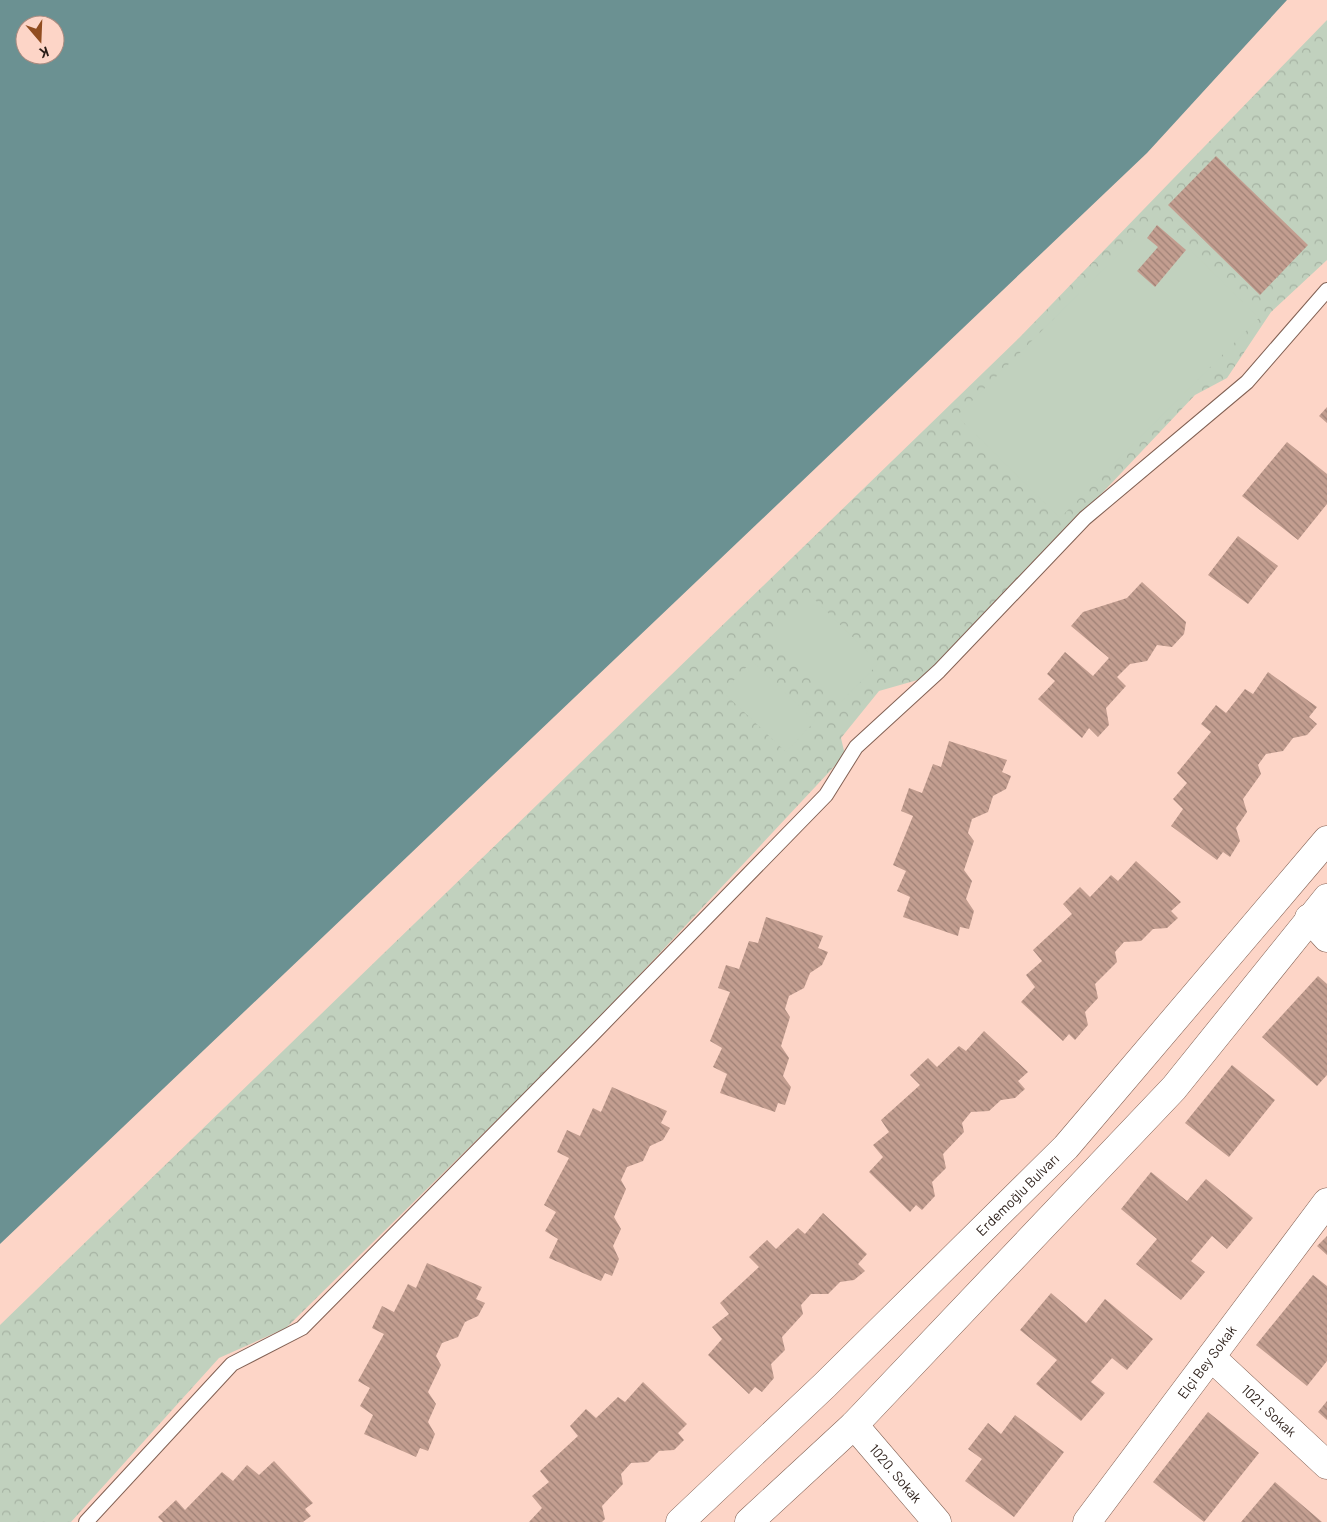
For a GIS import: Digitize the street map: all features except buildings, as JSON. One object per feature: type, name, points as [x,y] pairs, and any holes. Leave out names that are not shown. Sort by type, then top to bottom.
[{"type":"main road","name":"Erdemoğlu Bulvarı","points":[[680,1522],[825,1385],[1066,1147],[1327,840]]},
{"type":"main road","points":[[749,1522],[854,1425],[1174,1088],[1318,928],[1327,898]]},
{"type":"main road","name":"Elçi Bey Sokak","points":[[1087,1522],[1327,1202]]},
{"type":"main road","name":"1021. Sokak","points":[[1211,1357],[1327,1465]]},
{"type":"main road","name":"1020. Sokak","points":[[854,1425],[937,1522]]},
{"type":"lane","points":[[86,1522],[232,1364],[302,1328],[590,1038],[826,795],[856,747],[940,671],[1085,518],[1247,382],[1327,290]]},
{"type":"green space","points":[[1327,20],[1327,260],[1271,312],[1227,378],[1195,395],[928,677],[879,691],[841,738],[845,755],[586,1032],[286,1328],[219,1358],[71,1522],[0,1522],[0,1325],[1020,337]]},
{"type":"green space","points":[[1156,216],[1259,318],[1060,518],[957,416]]},
{"type":"green space","points":[[810,595],[879,663],[841,702],[772,633]]},
{"type":"green space","points":[[752,661],[815,721],[786,752],[723,692]]},
{"type":"water","points":[[0,0],[1287,0],[1147,153],[0,1244]]}]
